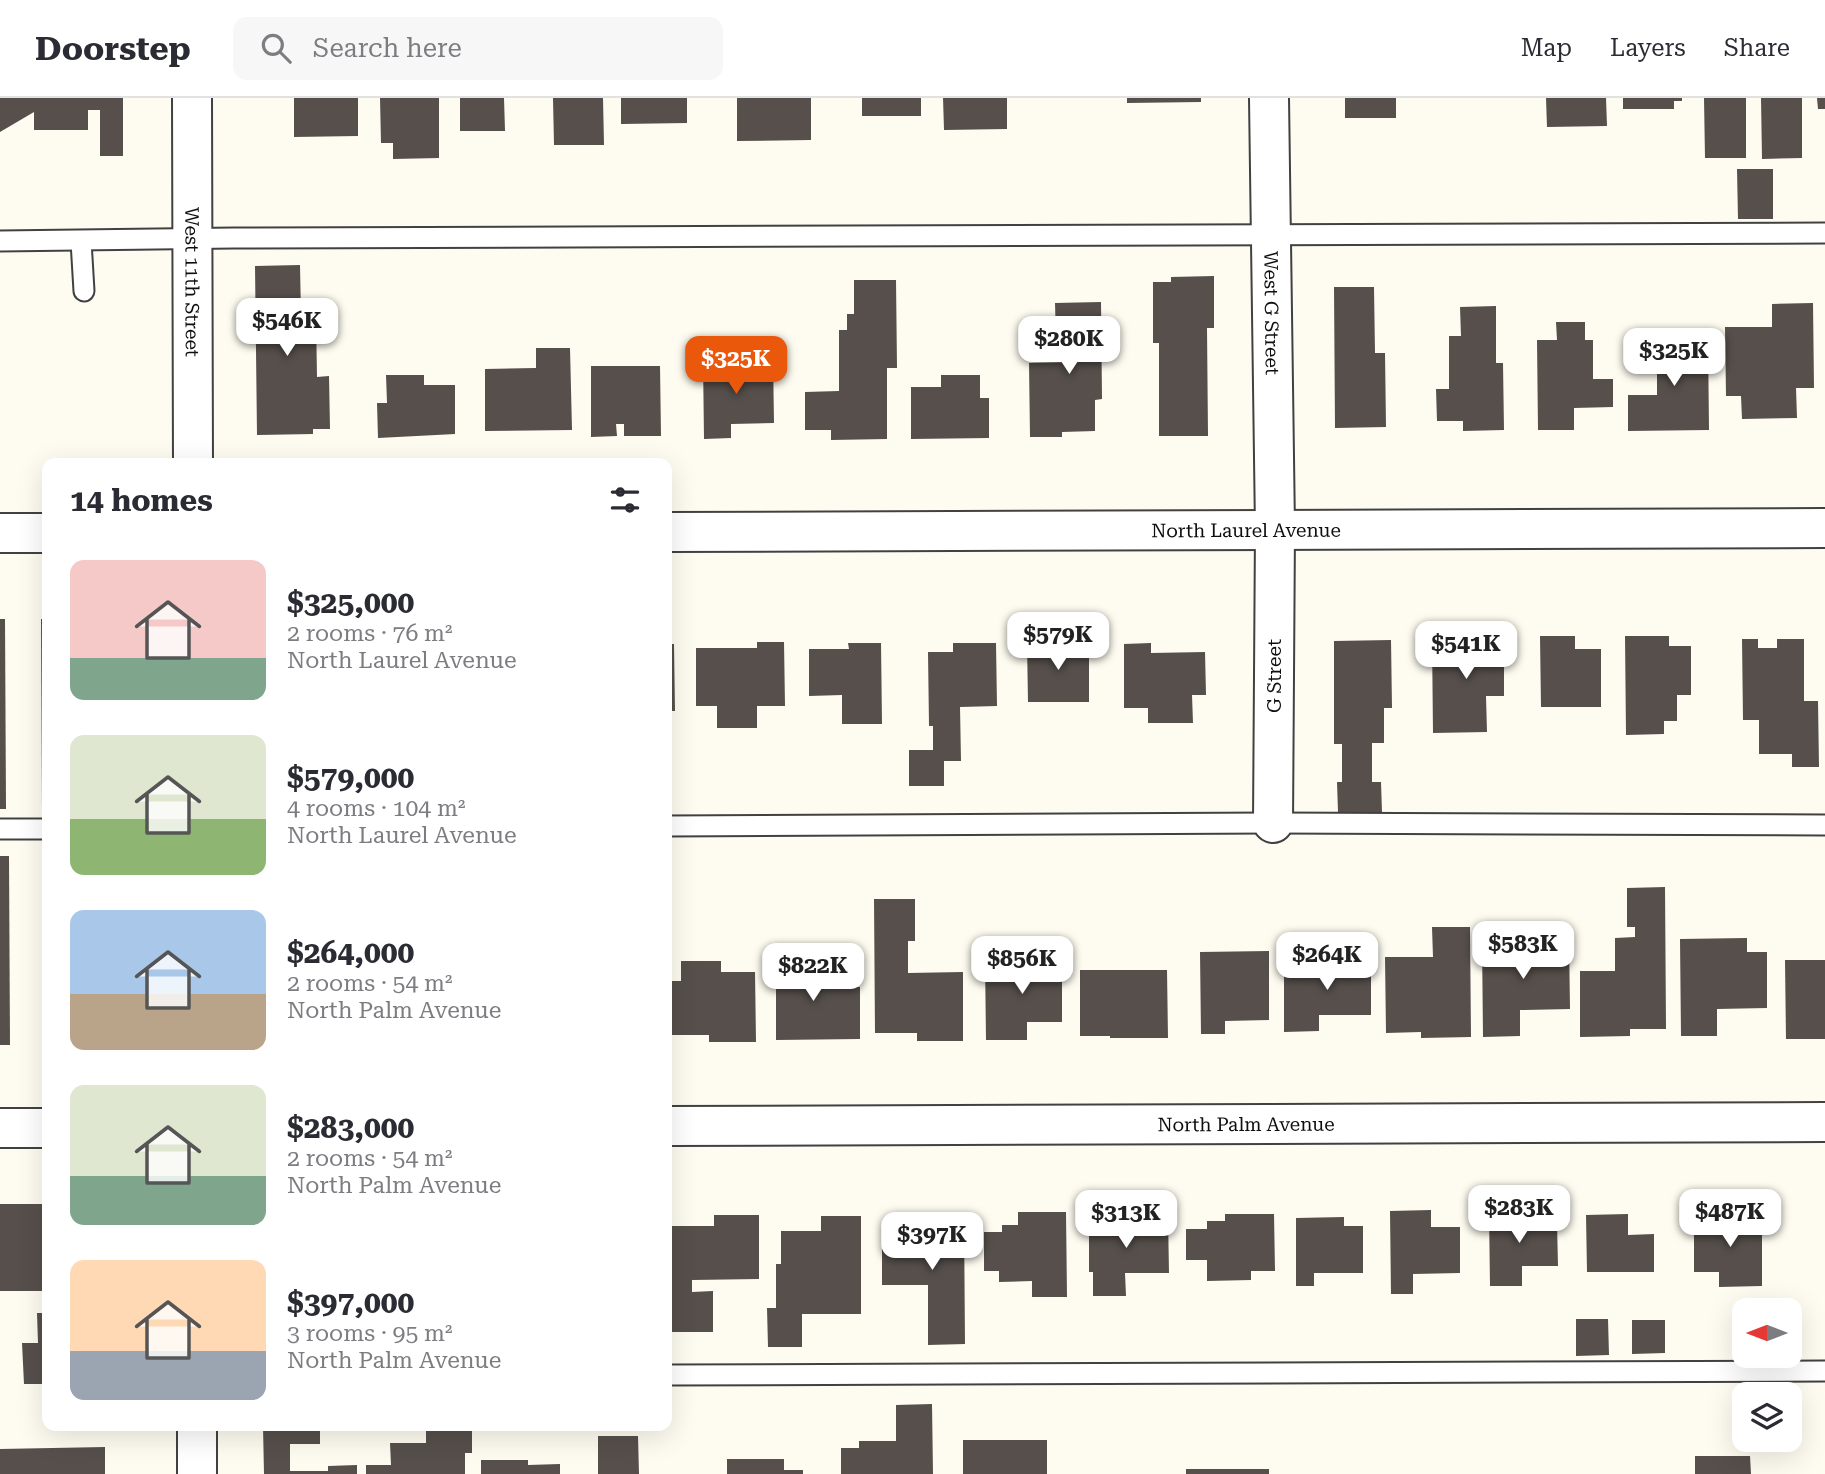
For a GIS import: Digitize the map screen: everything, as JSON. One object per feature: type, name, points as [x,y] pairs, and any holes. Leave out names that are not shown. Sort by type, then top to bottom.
[{"type":"street","name":"West 11th Street","points":[[192,98],[193,458]]},
{"type":"street","name":"West G Street","points":[[1269,98],[1275,529]]},
{"type":"street","name":"North Laurel Avenue","points":[[672,532],[1825,528]]},
{"type":"street","name":"G Street","points":[[1273,823],[1275,529]]},
{"type":"street","points":[[0,533],[42,533]]},
{"type":"street","name":"North Palm Avenue","points":[[672,1126],[1825,1122]]},
{"type":"street","points":[[0,1128],[42,1128]]},
{"type":"street","points":[[197,1431],[197,1474]]},
{"type":"lane","points":[[0,241],[1825,233]]},
{"type":"lane","points":[[81,241],[84,291]]},
{"type":"lane","points":[[672,826],[1273,823],[1825,825]]},
{"type":"lane","points":[[0,829],[42,829]]},
{"type":"lane","points":[[672,1375],[1825,1371]]},
{"type":"building","points":[[0,98],[123,98],[123,156],[100,156],[100,110],[88,110],[88,130],[34,130],[34,112],[0,132]]},
{"type":"building","points":[[294,98],[358,98],[358,136],[294,137]]},
{"type":"building","points":[[380,98],[439,98],[439,158],[393,159],[393,143],[381,143]]},
{"type":"building","points":[[460,98],[504,98],[505,131],[460,131]]},
{"type":"building","points":[[553,98],[603,98],[604,145],[554,145]]},
{"type":"building","points":[[621,98],[687,98],[687,123],[621,124]]},
{"type":"building","points":[[737,98],[811,98],[811,140],[737,141]]},
{"type":"building","points":[[862,98],[921,98],[921,116],[862,116]]},
{"type":"building","points":[[943,98],[1007,98],[1007,129],[944,130]]},
{"type":"building","points":[[1127,98],[1201,98],[1201,102],[1127,103]]},
{"type":"building","points":[[1345,98],[1396,98],[1396,118],[1345,118]]},
{"type":"building","points":[[1546,98],[1606,98],[1607,126],[1547,127]]},
{"type":"building","points":[[1623,98],[1682,98],[1682,101],[1674,101],[1674,109],[1623,109]]},
{"type":"building","points":[[1704,98],[1746,98],[1746,158],[1705,158]]},
{"type":"building","points":[[1761,98],[1802,98],[1802,158],[1762,159]]},
{"type":"building","points":[[1817,98],[1825,98],[1825,109],[1818,109]]},
{"type":"building","points":[[1737,169],[1773,169],[1773,219],[1738,219]]},
{"type":"building","points":[[300,265],[301,316],[316,316],[317,377],[329,376],[330,429],[313,429],[313,434],[257,435],[255,266]]},
{"type":"building","points":[[1214,276],[1214,328],[1207,328],[1208,436],[1159,436],[1159,343],[1153,343],[1153,282],[1171,282],[1171,277]]},
{"type":"building","points":[[854,280],[896,280],[897,368],[887,368],[887,439],[831,440],[831,430],[805,430],[805,392],[839,391],[839,330],[847,330],[847,314],[854,314]]},
{"type":"building","points":[[1334,287],[1374,287],[1375,353],[1385,353],[1386,427],[1335,428]]},
{"type":"building","points":[[1101,302],[1102,399],[1095,400],[1095,431],[1062,432],[1062,437],[1030,437],[1029,363],[1073,362],[1073,339],[1056,339],[1055,303]]},
{"type":"building","points":[[1813,303],[1814,388],[1796,388],[1797,418],[1742,419],[1741,396],[1726,396],[1725,327],[1772,327],[1772,304]]},
{"type":"building","points":[[1496,306],[1496,363],[1503,363],[1504,430],[1463,431],[1463,421],[1437,421],[1436,389],[1449,389],[1449,336],[1461,336],[1460,307]]},
{"type":"building","points":[[1556,322],[1585,322],[1585,340],[1593,340],[1593,379],[1613,379],[1613,407],[1574,408],[1574,430],[1538,430],[1537,340],[1557,340]]},
{"type":"building","points":[[1646,338],[1708,338],[1709,430],[1628,431],[1628,395],[1657,395],[1657,366],[1646,366]]},
{"type":"building","points":[[536,348],[570,348],[572,430],[485,431],[485,369],[536,368]]},
{"type":"building","points":[[738,358],[738,377],[755,377],[754,358],[773,358],[774,423],[731,424],[731,438],[704,439],[703,359]]},
{"type":"building","points":[[591,366],[660,366],[661,436],[624,436],[624,424],[616,424],[617,436],[591,437]]},
{"type":"building","points":[[386,375],[424,375],[424,385],[455,385],[455,434],[378,438],[377,403],[387,403]]},
{"type":"building","points":[[941,375],[980,375],[980,398],[989,398],[989,438],[911,439],[911,387],[941,387]]},
{"type":"building","points":[[0,619],[5,619],[6,809],[0,809]]},
{"type":"building","points":[[41,619],[42,619],[42,808]]},
{"type":"building","points":[[1504,636],[1504,696],[1486,696],[1487,732],[1433,733],[1432,637]]},
{"type":"building","points":[[1540,636],[1575,636],[1575,649],[1601,649],[1601,707],[1541,707]]},
{"type":"building","points":[[1625,636],[1669,636],[1669,646],[1691,646],[1691,695],[1677,695],[1677,721],[1664,721],[1664,734],[1626,735]]},
{"type":"building","points":[[1742,639],[1758,639],[1758,648],[1777,648],[1777,639],[1804,639],[1804,701],[1818,701],[1819,767],[1792,767],[1792,754],[1759,754],[1759,720],[1743,720]]},
{"type":"building","points":[[1391,640],[1392,708],[1384,708],[1384,743],[1372,743],[1372,782],[1381,782],[1382,812],[1338,812],[1337,782],[1342,782],[1342,744],[1334,744],[1334,641]]},
{"type":"building","points":[[757,642],[784,642],[785,706],[757,706],[757,728],[717,728],[717,706],[696,706],[696,648],[757,648]]},
{"type":"building","points":[[848,643],[881,643],[882,724],[842,724],[842,695],[809,696],[809,649],[849,649]]},
{"type":"building","points":[[953,643],[996,643],[997,706],[960,707],[961,761],[944,761],[944,786],[909,786],[909,750],[933,750],[933,726],[929,726],[928,652],[953,652]]},
{"type":"building","points":[[1027,643],[1089,643],[1089,702],[1028,702]]},
{"type":"building","points":[[1151,643],[1151,653],[1205,652],[1206,695],[1192,695],[1193,723],[1148,723],[1148,708],[1124,708],[1124,644]]},
{"type":"building","points":[[672,644],[674,644],[675,711],[672,711]]},
{"type":"building","points":[[0,856],[9,856],[10,1045],[0,1045]]},
{"type":"building","points":[[1665,887],[1666,1029],[1630,1029],[1630,1036],[1580,1037],[1580,971],[1615,971],[1615,938],[1635,937],[1635,927],[1627,927],[1627,888]]},
{"type":"building","points":[[874,899],[915,899],[915,941],[908,941],[908,973],[963,972],[963,1041],[917,1041],[917,1033],[875,1033]]},
{"type":"building","points":[[1432,927],[1470,927],[1471,1037],[1421,1038],[1421,1032],[1386,1033],[1385,957],[1433,957]]},
{"type":"building","points":[[1747,938],[1747,952],[1767,952],[1767,1008],[1717,1009],[1717,1036],[1681,1036],[1680,939]]},
{"type":"building","points":[[1569,939],[1570,1009],[1520,1010],[1520,1036],[1483,1037],[1482,940]]},
{"type":"building","points":[[1269,951],[1269,1020],[1225,1021],[1225,1034],[1201,1034],[1200,952]]},
{"type":"building","points":[[779,953],[818,953],[818,987],[860,987],[860,1039],[776,1040],[776,976],[779,976]]},
{"type":"building","points":[[1322,956],[1371,956],[1371,1015],[1319,1015],[1319,1031],[1284,1032],[1284,971],[1322,970]]},
{"type":"building","points":[[1062,958],[1062,1022],[1027,1022],[1027,1040],[986,1040],[985,959]]},
{"type":"building","points":[[1785,960],[1825,960],[1825,1039],[1786,1039]]},
{"type":"building","points":[[681,961],[721,961],[721,972],[755,972],[756,1042],[709,1042],[709,1035],[672,1035],[672,981],[681,981]]},
{"type":"building","points":[[1080,970],[1167,970],[1168,1038],[1080,1036]]},
{"type":"building","points":[[0,1204],[42,1204],[42,1291],[0,1291]]},
{"type":"building","points":[[1431,1210],[1431,1227],[1460,1227],[1460,1273],[1413,1274],[1413,1294],[1391,1294],[1390,1211]]},
{"type":"building","points":[[1489,1210],[1540,1210],[1540,1223],[1557,1223],[1558,1266],[1522,1266],[1522,1286],[1490,1286]]},
{"type":"building","points":[[1018,1212],[1066,1212],[1067,1297],[1032,1297],[1032,1281],[999,1282],[999,1271],[984,1271],[984,1232],[1002,1232],[1002,1225],[1018,1225]]},
{"type":"building","points":[[1711,1212],[1740,1212],[1740,1216],[1762,1216],[1762,1286],[1719,1287],[1719,1272],[1694,1272],[1694,1223],[1711,1223]]},
{"type":"building","points":[[1225,1214],[1274,1214],[1275,1271],[1251,1271],[1251,1280],[1207,1281],[1207,1260],[1186,1260],[1186,1229],[1207,1229],[1207,1221],[1225,1221]]},
{"type":"building","points":[[1628,1214],[1628,1235],[1654,1234],[1654,1272],[1587,1272],[1586,1215]]},
{"type":"building","points":[[714,1215],[759,1215],[759,1279],[692,1280],[692,1292],[713,1291],[713,1332],[672,1332],[672,1226],[714,1226]]},
{"type":"building","points":[[964,1215],[965,1344],[928,1345],[928,1285],[882,1285],[882,1229],[903,1229],[903,1233],[924,1232],[924,1216]]},
{"type":"building","points":[[821,1216],[861,1216],[861,1314],[802,1314],[802,1347],[768,1347],[767,1308],[776,1308],[776,1264],[781,1264],[781,1231],[821,1231]]},
{"type":"building","points":[[1168,1216],[1169,1273],[1125,1273],[1126,1296],[1093,1296],[1093,1272],[1089,1272],[1089,1217]]},
{"type":"building","points":[[1344,1217],[1344,1226],[1363,1226],[1363,1273],[1314,1273],[1314,1286],[1296,1286],[1296,1218]]},
{"type":"building","points":[[37,1313],[42,1313],[42,1384],[24,1384],[22,1343],[38,1343]]},
{"type":"building","points":[[1576,1319],[1608,1319],[1609,1355],[1576,1356]]},
{"type":"building","points":[[1632,1320],[1665,1320],[1665,1353],[1632,1354]]},
{"type":"building","points":[[932,1404],[933,1474],[841,1474],[841,1448],[859,1448],[859,1441],[896,1441],[896,1405]]},
{"type":"building","points":[[263,1431],[320,1431],[320,1444],[290,1444],[290,1471],[328,1471],[328,1466],[357,1465],[357,1474],[264,1474]]},
{"type":"building","points":[[426,1431],[472,1431],[472,1453],[465,1453],[465,1474],[366,1474],[366,1465],[391,1465],[390,1443],[426,1443]]},
{"type":"building","points":[[598,1436],[638,1436],[639,1474],[598,1474]]},
{"type":"building","points":[[963,1440],[1047,1440],[1047,1474],[963,1474]]},
{"type":"building","points":[[105,1447],[105,1474],[0,1474],[0,1449]]},
{"type":"building","points":[[1695,1456],[1750,1456],[1751,1474],[1695,1474]]},
{"type":"building","points":[[727,1459],[784,1459],[784,1470],[803,1470],[803,1474],[727,1474]]},
{"type":"building","points":[[481,1460],[528,1460],[528,1465],[560,1464],[560,1474],[481,1474]]},
{"type":"building","points":[[1186,1469],[1269,1469],[1269,1474],[1186,1474]]}]
